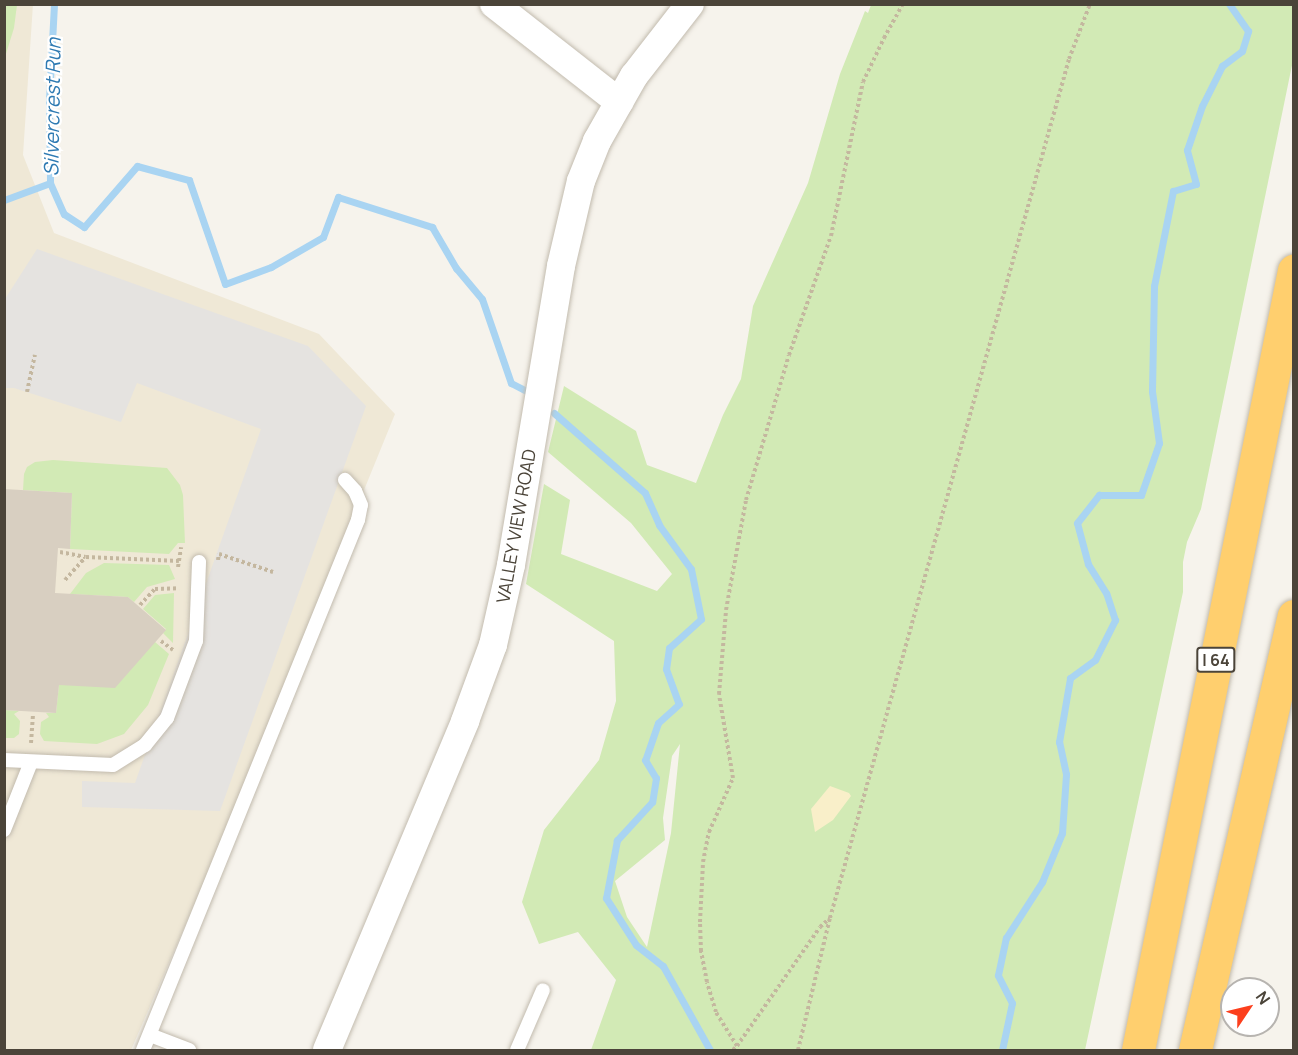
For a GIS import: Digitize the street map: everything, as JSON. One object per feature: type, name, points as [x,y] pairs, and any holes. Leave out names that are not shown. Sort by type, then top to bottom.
[{"type":"highway","name":"I 64","points":[[1138,1050],[1293,270]]},
{"type":"highway","points":[[1195,1050],[1293,616]]},
{"type":"street","points":[[494,4],[618,102]]},
{"type":"street","name":"VALLEY VIEW ROAD","points":[[327,1050],[465,721],[493,645],[511,565],[571,219],[581,181],[597,141],[618,102],[653,50],[690,4]]},
{"type":"lane","points":[[143,1050],[358,520],[361,505],[355,492],[345,480]]},
{"type":"lane","points":[[4,760],[113,765],[145,745],[167,718],[196,641],[199,562]]},
{"type":"lane","points":[[4,830],[31,762]]},
{"type":"lane","points":[[517,1050],[543,990]]},
{"type":"lane","points":[[150,1035],[189,1050]]},
{"type":"path","points":[[737,1046],[716,1012],[701,951],[700,922],[703,862],[709,832],[733,778],[718,694],[726,610],[746,500],[789,355],[831,236],[863,82],[903,4]]},
{"type":"path","points":[[798,1050],[830,918],[1065,70],[1090,4]]},
{"type":"path","points":[[27,392],[35,355]]},
{"type":"path","points":[[178,570],[181,547]]},
{"type":"path","points":[[60,552],[86,557],[178,561]]},
{"type":"path","points":[[219,554],[273,572]]},
{"type":"path","points":[[65,580],[86,557]]},
{"type":"path","points":[[179,579],[179,596]]},
{"type":"path","points":[[140,605],[155,589],[179,588]]},
{"type":"path","points":[[161,641],[173,650]]},
{"type":"path","points":[[171,658],[174,642]]},
{"type":"path","points":[[31,743],[33,714]]},
{"type":"path","points":[[22,743],[42,744]]},
{"type":"path","points":[[733,1050],[830,918]]},
{"type":"shaded area","points":[[33,4],[23,155],[54,233],[319,334],[395,414],[208,873],[131,1050],[5,1050],[4,5]]},
{"type":"shaded area","points":[[37,249],[308,346],[366,406],[220,811],[82,807],[82,781],[135,783],[261,429],[137,383],[121,422],[14,388],[5,388],[5,299]]},
{"type":"green space","points":[[5,4],[17,5],[14,28],[5,57]]},
{"type":"green space","points":[[871,5],[1293,5],[1294,56],[1201,509],[1187,542],[1183,562],[1183,592],[1085,1050],[591,1050],[616,980],[578,932],[539,944],[522,902],[544,830],[599,760],[616,701],[614,641],[526,584],[544,484],[570,500],[561,554],[657,591],[672,574],[631,523],[548,452],[564,386],[636,431],[647,465],[696,483],[723,415],[741,379],[753,306],[808,183],[840,74],[865,11],[868,13]],"holes":[[[680,744],[671,833],[647,947],[627,917],[615,881],[665,840],[663,818],[672,756]]]},
{"type":"green space","points":[[53,460],[167,468],[180,485],[183,495],[185,543],[178,543],[169,554],[70,549],[72,493],[23,490],[27,467],[35,462]]},
{"type":"green space","points":[[104,563],[169,565],[175,579],[147,587],[134,602],[128,597],[70,594],[86,573]]},
{"type":"green space","points":[[174,593],[173,643],[163,633],[166,629],[143,609],[155,595]]},
{"type":"green space","points":[[155,642],[169,654],[148,705],[124,734],[97,744],[44,741],[40,734],[41,722],[49,717],[46,713],[56,713],[59,685]]},
{"type":"green space","points":[[5,710],[19,711],[14,714],[20,721],[19,734],[14,738],[5,738]]},
{"type":"sand","points":[[830,786],[849,793],[851,796],[833,820],[815,832],[811,809]]},
{"type":"building","points":[[4,489],[72,493],[70,549],[58,548],[55,593],[128,597],[166,630],[115,688],[59,685],[56,713],[4,710]]},
{"type":"waterway","name":"Silvercrest Run","points":[[54,4],[49,98],[50,183],[64,214],[84,227],[137,166],[189,180],[225,284],[271,267],[323,237],[338,197],[432,227],[456,268],[482,299],[511,383],[525,390]]},
{"type":"waterway","points":[[1002,1050],[1012,1003],[998,975],[1006,938],[1042,882],[1062,833],[1066,774],[1059,742],[1070,678],[1095,660],[1115,620],[1106,593],[1088,564],[1077,523],[1099,495],[1141,495],[1159,443],[1152,391],[1154,286],[1173,191],[1196,184],[1187,150],[1202,106],[1222,66],[1242,51],[1248,31],[1229,4]]},
{"type":"waterway","points":[[4,200],[50,183]]},
{"type":"waterway","name":"Silvercrest Run","points":[[554,413],[645,493],[659,525],[691,569],[701,619],[669,648],[666,669],[679,704],[658,723],[645,760],[656,778],[652,802],[617,840],[606,898],[636,945],[663,966],[710,1050]]}]
